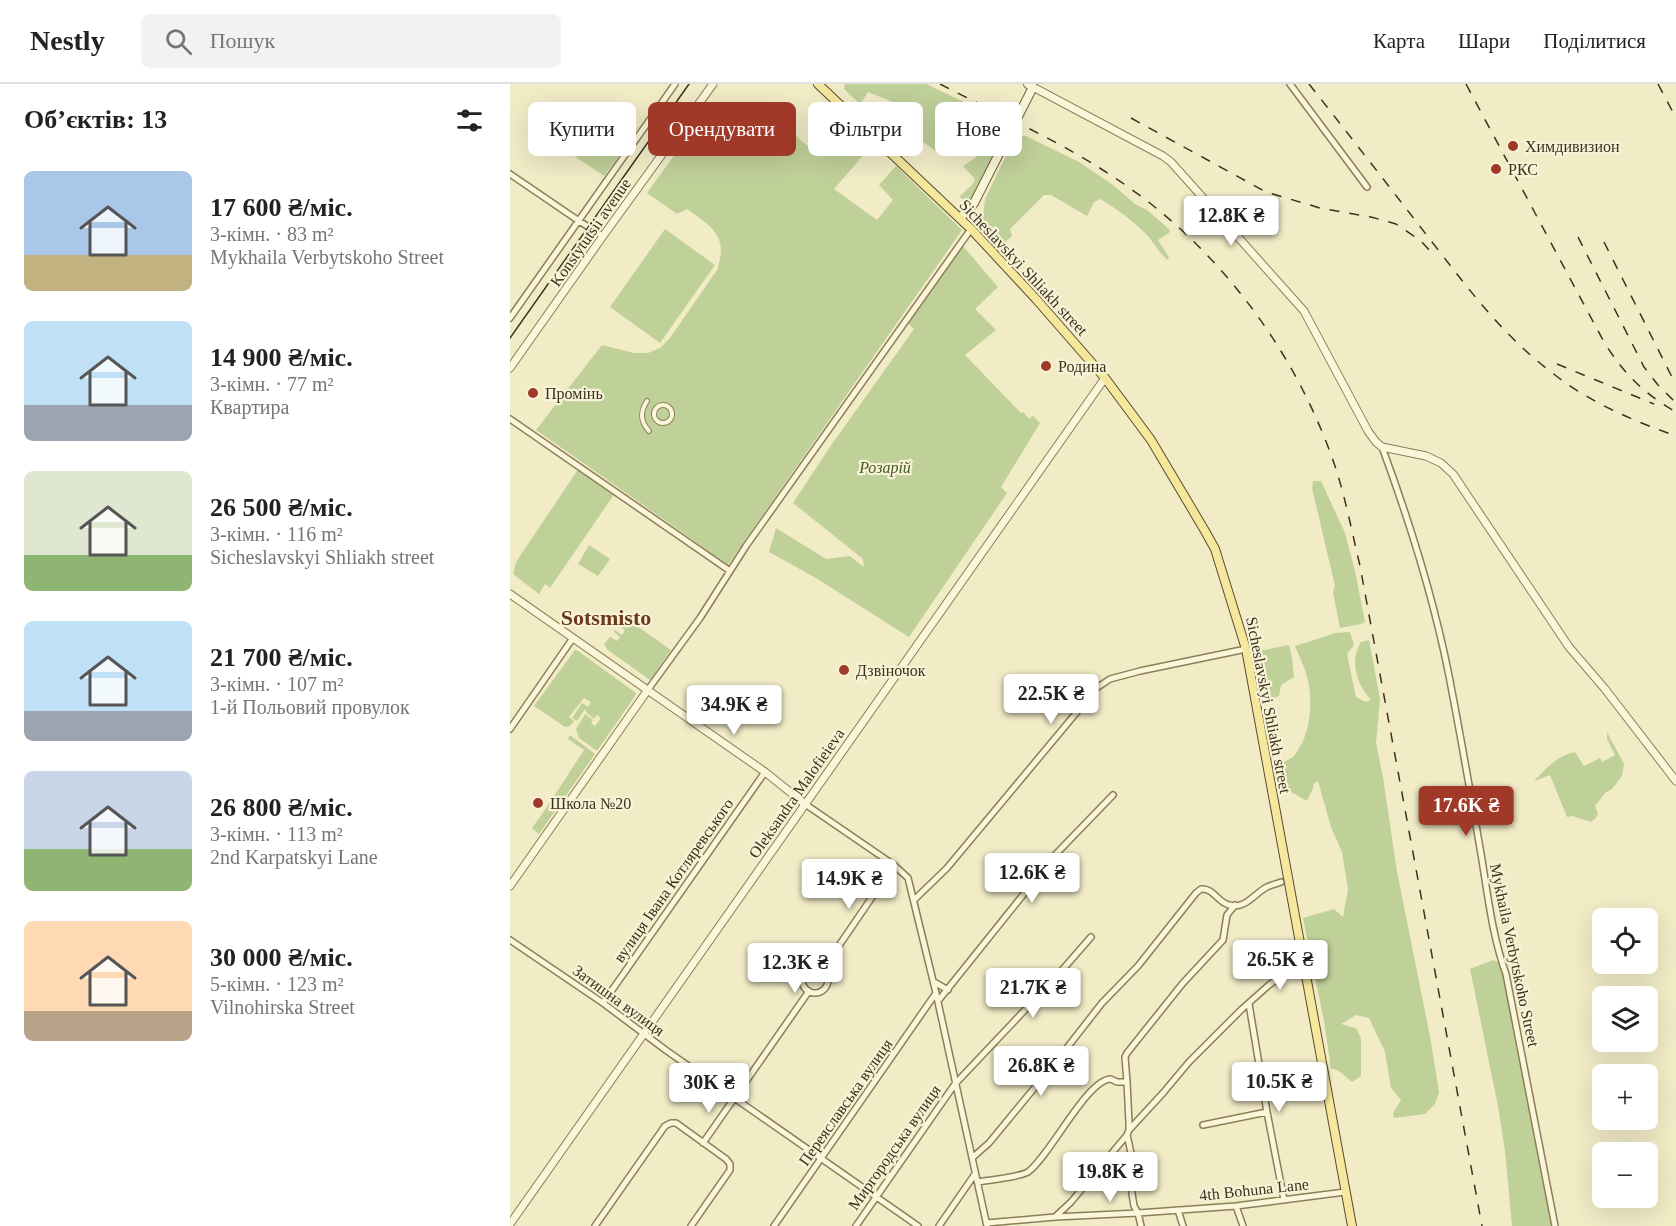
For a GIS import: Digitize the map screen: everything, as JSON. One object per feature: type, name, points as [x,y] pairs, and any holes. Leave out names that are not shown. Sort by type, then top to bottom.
[{"type":"main road","name":"Sicheslavskyi Shliakh street","points":[[818,84],[971,229],[1036,298],[1105,378],[1151,440],[1206,531],[1221,567],[1246,650],[1352,1226]]},
{"type":"main road","points":[[960,219],[974,203],[1033,85]]},
{"type":"street","points":[[510,318],[675,84]]},
{"type":"street","name":"Konstytutsii avenue","points":[[510,368],[712,84]]},
{"type":"street","points":[[1290,84],[1367,187]]},
{"type":"street","points":[[1033,85],[1171,162],[1304,311],[1376,442],[1382,447],[1426,456],[1441,463],[1453,474],[1569,647],[1605,689],[1676,781]]},
{"type":"street","points":[[510,174],[603,236]]},
{"type":"street","points":[[510,886],[700,618],[746,546],[971,229]]},
{"type":"street","name":"Oleksandra Malofieieva","points":[[510,1224],[1105,378]]},
{"type":"street","points":[[647,401],[642,415],[644,425],[649,430]]},
{"type":"street","points":[[663,405],[669,408],[672,415],[669,421],[660,423],[655,419],[654,412],[657,407],[663,405]]},
{"type":"street","points":[[510,419],[730,571]]},
{"type":"street","name":"Mykhaila Verbytskoho Street","points":[[1382,447],[1398,490],[1442,639],[1492,924],[1506,974],[1555,1226]]},
{"type":"street","points":[[510,594],[765,772],[805,804],[894,865],[908,878],[934,982],[986,1225]]},
{"type":"street","points":[[510,729],[573,638]]},
{"type":"street","points":[[914,900],[947,868],[1087,700],[1092,690],[1110,679],[1140,671],[1246,650]]},
{"type":"street","name":"вулиця Івана Котляревського","points":[[603,1003],[765,772]]},
{"type":"street","points":[[938,1001],[1055,855],[1113,795]]},
{"type":"street","points":[[823,969],[894,865]]},
{"type":"street","points":[[972,1158],[988,1143],[1059,1058],[1101,1003],[1138,966],[1196,893],[1201,889],[1206,889],[1212,891],[1227,904],[1235,905],[1248,901],[1265,887],[1281,882]]},
{"type":"street","points":[[1141,1226],[1132,1198],[1130,1181],[1131,1153],[1125,1057],[1183,983],[1225,936],[1227,915],[1235,905]]},
{"type":"street","name":"Миргородська вулиця","points":[[855,1226],[956,1084],[1091,937]]},
{"type":"street","name":"Затишна вулиця","points":[[510,940],[918,1226]]},
{"type":"street","points":[[1051,1226],[1052,1217],[1071,1202],[1189,1062],[1269,985],[1282,975],[1304,966]]},
{"type":"street","points":[[811,967],[823,969],[828,976],[825,989],[817,993],[809,991],[803,985],[804,972],[811,967]]},
{"type":"street","points":[[934,982],[948,990]]},
{"type":"street","points":[[702,1143],[809,991]]},
{"type":"street","name":"Переяславська вулиця","points":[[774,1226],[936,993]]},
{"type":"street","points":[[1249,1004],[1284,1200]]},
{"type":"street","points":[[978,1182],[1027,1173],[1063,1129],[1082,1101],[1102,1081],[1111,1079],[1127,1083]]},
{"type":"street","points":[[1203,1125],[1267,1112]]},
{"type":"street","points":[[595,1226],[665,1126],[671,1123],[676,1123],[726,1159],[730,1168],[691,1226]]},
{"type":"street","points":[[939,1226],[975,1174]]},
{"type":"street","name":"4th Bohuna Lane","points":[[986,1225],[1052,1217],[1236,1206],[1344,1192]]},
{"type":"street","points":[[1236,1206],[1244,1226]]},
{"type":"street","points":[[1178,1210],[1183,1226]]},
{"type":"green space","points":[[845,84],[926,84],[964,102],[935,102],[935,151],[923,142],[923,102],[893,102],[868,92],[861,102],[858,102],[844,89]]},
{"type":"green space","points":[[796,136],[808,146],[808,156],[863,156],[834,189],[877,220],[893,200],[879,185],[896,166],[962,230],[727,566],[536,430],[602,345],[634,353],[648,353],[660,348],[670,338],[717,270],[721,249],[711,227],[687,209],[677,214],[647,193],[674,156],[796,156]]},
{"type":"green space","points":[[1022,136],[1026,136],[1079,162],[1113,185],[1135,204],[1147,210],[1170,230],[1158,240],[1169,257],[1167,260],[1138,226],[1100,199],[1094,202],[1087,216],[1051,195],[1044,195],[1010,229],[1012,236],[1004,243],[991,236],[982,224],[985,199],[1006,156],[1022,156]]},
{"type":"green space","points":[[574,156],[619,156],[604,176]]},
{"type":"green space","points":[[974,156],[995,156],[974,199],[969,202],[959,197],[973,184],[975,179],[963,166],[977,157]]},
{"type":"green space","points":[[665,229],[715,265],[660,343],[610,307]]},
{"type":"green space","name":"Розарій","points":[[963,246],[998,287],[975,309],[996,330],[965,355],[1021,413],[1023,412],[1029,419],[1033,416],[1040,423],[1001,487],[1007,493],[909,637],[816,578],[769,552],[776,528],[826,559],[850,556],[864,567],[863,559],[793,503],[914,329],[908,323]]},
{"type":"green space","points":[[579,468],[615,493],[550,588],[545,584],[539,594],[513,574],[516,562]]},
{"type":"green space","points":[[1313,481],[1321,481],[1345,533],[1365,622],[1361,624],[1340,628],[1333,592],[1335,586],[1312,488]]},
{"type":"green space","points":[[589,545],[610,559],[598,576],[578,564]]},
{"type":"green space","points":[[624,617],[671,650],[650,680],[608,650],[604,644],[610,637],[617,641],[620,637],[614,632],[615,630],[622,635],[625,630],[618,625],[619,623],[626,628],[630,624],[622,618]]},
{"type":"green space","points":[[1350,632],[1354,645],[1347,654],[1356,697],[1365,702],[1371,700],[1362,687],[1355,665],[1357,649],[1361,642],[1369,640],[1380,699],[1376,743],[1397,872],[1439,1092],[1435,1104],[1425,1114],[1394,1118],[1393,1113],[1401,1100],[1391,1088],[1385,1052],[1369,1018],[1356,1015],[1341,1024],[1356,1028],[1361,1038],[1361,1076],[1352,1082],[1339,1071],[1331,1068],[1303,918],[1334,909],[1343,917],[1348,889],[1342,852],[1331,827],[1318,781],[1314,783],[1307,801],[1291,792],[1282,791],[1276,764],[1294,755],[1301,746],[1309,721],[1308,681],[1295,646],[1336,633]]},
{"type":"green space","points":[[1289,645],[1294,677],[1281,685],[1279,696],[1263,701],[1254,652]]},
{"type":"green space","points":[[575,650],[636,693],[597,751],[579,738],[576,729],[585,714],[593,720],[591,723],[595,726],[601,718],[597,715],[594,719],[585,709],[577,721],[572,718],[582,703],[588,707],[591,702],[584,698],[569,717],[574,721],[570,726],[565,727],[534,706]]},
{"type":"green space","points":[[1607,732],[1624,764],[1622,776],[1595,806],[1598,814],[1591,822],[1572,816],[1567,817],[1550,775],[1534,781],[1552,763],[1568,754],[1575,752],[1584,766],[1600,758],[1602,762],[1615,755],[1607,739]]},
{"type":"green space","points":[[570,735],[595,754],[539,834],[532,828],[584,750],[568,739]]},
{"type":"green space","points":[[1493,960],[1500,963],[1504,976],[1553,1226],[1512,1226],[1498,1106],[1470,969]]},
{"type":"tram line","points":[[510,338],[689,84]]},
{"type":"railway","points":[[940,84],[1091,163],[1148,202],[1182,231],[1243,297],[1293,371],[1313,411],[1339,480],[1360,566],[1482,1226]]},
{"type":"railway","points":[[1309,84],[1474,296],[1519,345],[1555,375],[1598,403],[1676,436]]},
{"type":"railway","points":[[1466,84],[1604,342],[1635,382],[1676,412]]},
{"type":"railway","points":[[1658,84],[1676,118]]},
{"type":"railway","points":[[1131,118],[1266,192],[1320,208],[1396,224],[1421,241],[1430,251]]},
{"type":"railway","points":[[1578,237],[1644,367],[1676,403]]},
{"type":"railway","points":[[1604,242],[1676,385]]},
{"type":"railway","points":[[1557,364],[1654,404]]},
{"type":"place","name":"Химдивизион","points":[[1513,146]]},
{"type":"place","name":"РКС","points":[[1496,169]]},
{"type":"place","name":"Родина","points":[[1046,366]]},
{"type":"place","name":"Промінь","points":[[533,393]]},
{"type":"place","name":"Дзвіночок","points":[[844,670]]},
{"type":"place","name":"Школа №20","points":[[538,803]]},
{"type":"district","name":"Sotsmisto","points":[[606,617]]}]
